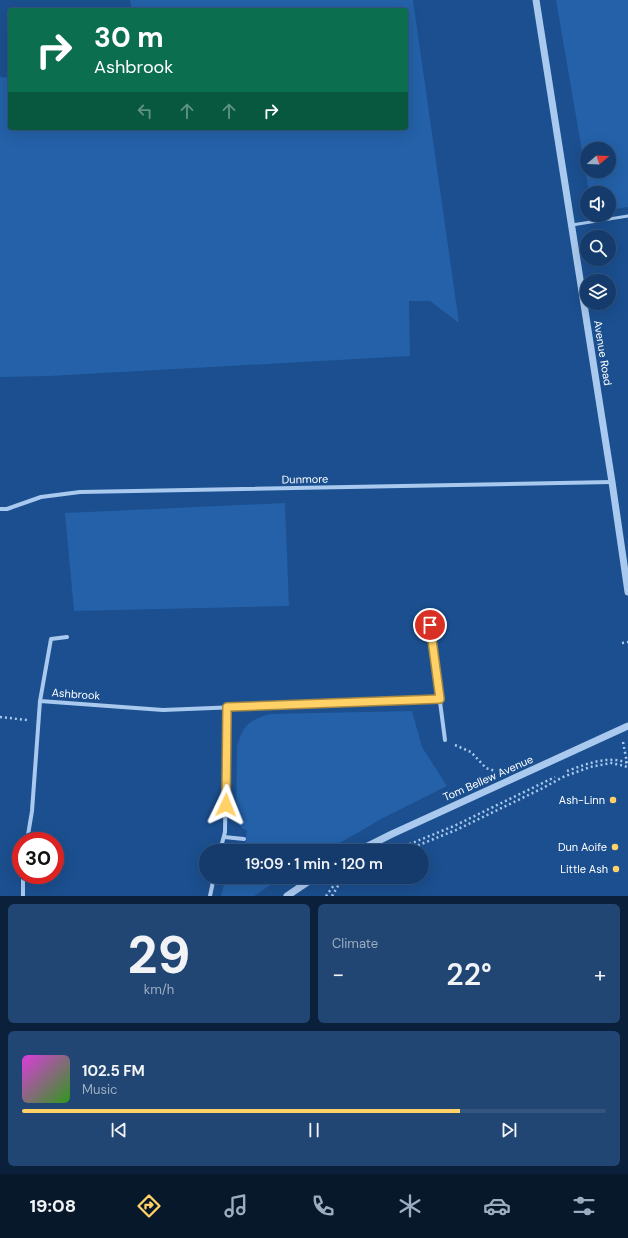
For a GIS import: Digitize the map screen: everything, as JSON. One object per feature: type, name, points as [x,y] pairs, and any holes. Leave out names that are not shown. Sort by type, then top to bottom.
[{"type":"street","name":"Avenue Road","points":[[536,0],[628,592]]},
{"type":"street","name":"Dunmore","points":[[0,509],[7,509],[41,497],[80,492],[612,482]]},
{"type":"street","points":[[430,625],[445,740]]},
{"type":"street","points":[[40,701],[51,639],[67,637]]},
{"type":"street","name":"Ashbrook","points":[[28,832],[32,811],[40,701],[163,710],[440,699]]},
{"type":"street","points":[[222,844],[224,837],[227,791],[227,707]]},
{"type":"street","name":"Tom Bellew Avenue","points":[[372,844],[399,830],[628,726]]},
{"type":"street","points":[[224,837],[244,839]]},
{"type":"street","points":[[23,884],[23,896]]},
{"type":"street","points":[[210,896],[213,884]]},
{"type":"street","points":[[287,896],[305,884]]},
{"type":"lane","points":[[572,225],[628,216]]},
{"type":"path","points":[[622,643],[628,642]]},
{"type":"path","points":[[0,717],[39,721]]},
{"type":"path","points":[[445,740],[471,752],[486,768],[512,778]]},
{"type":"path","points":[[409,844],[454,826],[561,773],[589,763],[611,758],[628,763]]},
{"type":"path","points":[[421,844],[456,830],[563,777],[590,767],[611,763],[628,768]]},
{"type":"path","points":[[326,896],[335,884]]},
{"type":"path","points":[[332,896],[340,884]]},
{"type":"shaded area","points":[[130,0],[413,0],[459,323],[430,301],[409,301],[410,356],[49,376],[0,377],[0,77],[8,78],[8,130],[408,130],[408,8],[132,8]]},
{"type":"shaded area","points":[[556,0],[628,0],[628,207],[616,209],[616,186],[588,186],[587,178],[616,178],[616,142],[580,142]]},
{"type":"shaded area","points":[[285,503],[289,606],[74,611],[65,513]]},
{"type":"shaded area","points":[[412,711],[422,747],[447,786],[383,818],[338,844],[245,844],[247,830],[243,829],[236,820],[237,746],[242,733],[248,724],[270,714]]},
{"type":"shaded area","points":[[224,884],[272,884],[254,896],[221,896]]},
{"type":"place","name":"Ash-Linn","points":[[613,800]]},
{"type":"place","name":"Dun Aoife","points":[[615,847]]},
{"type":"place","name":"Little Ash","points":[[616,869]]},
{"type":"route","points":[[226,805],[227,707],[440,699],[430,625]]}]
